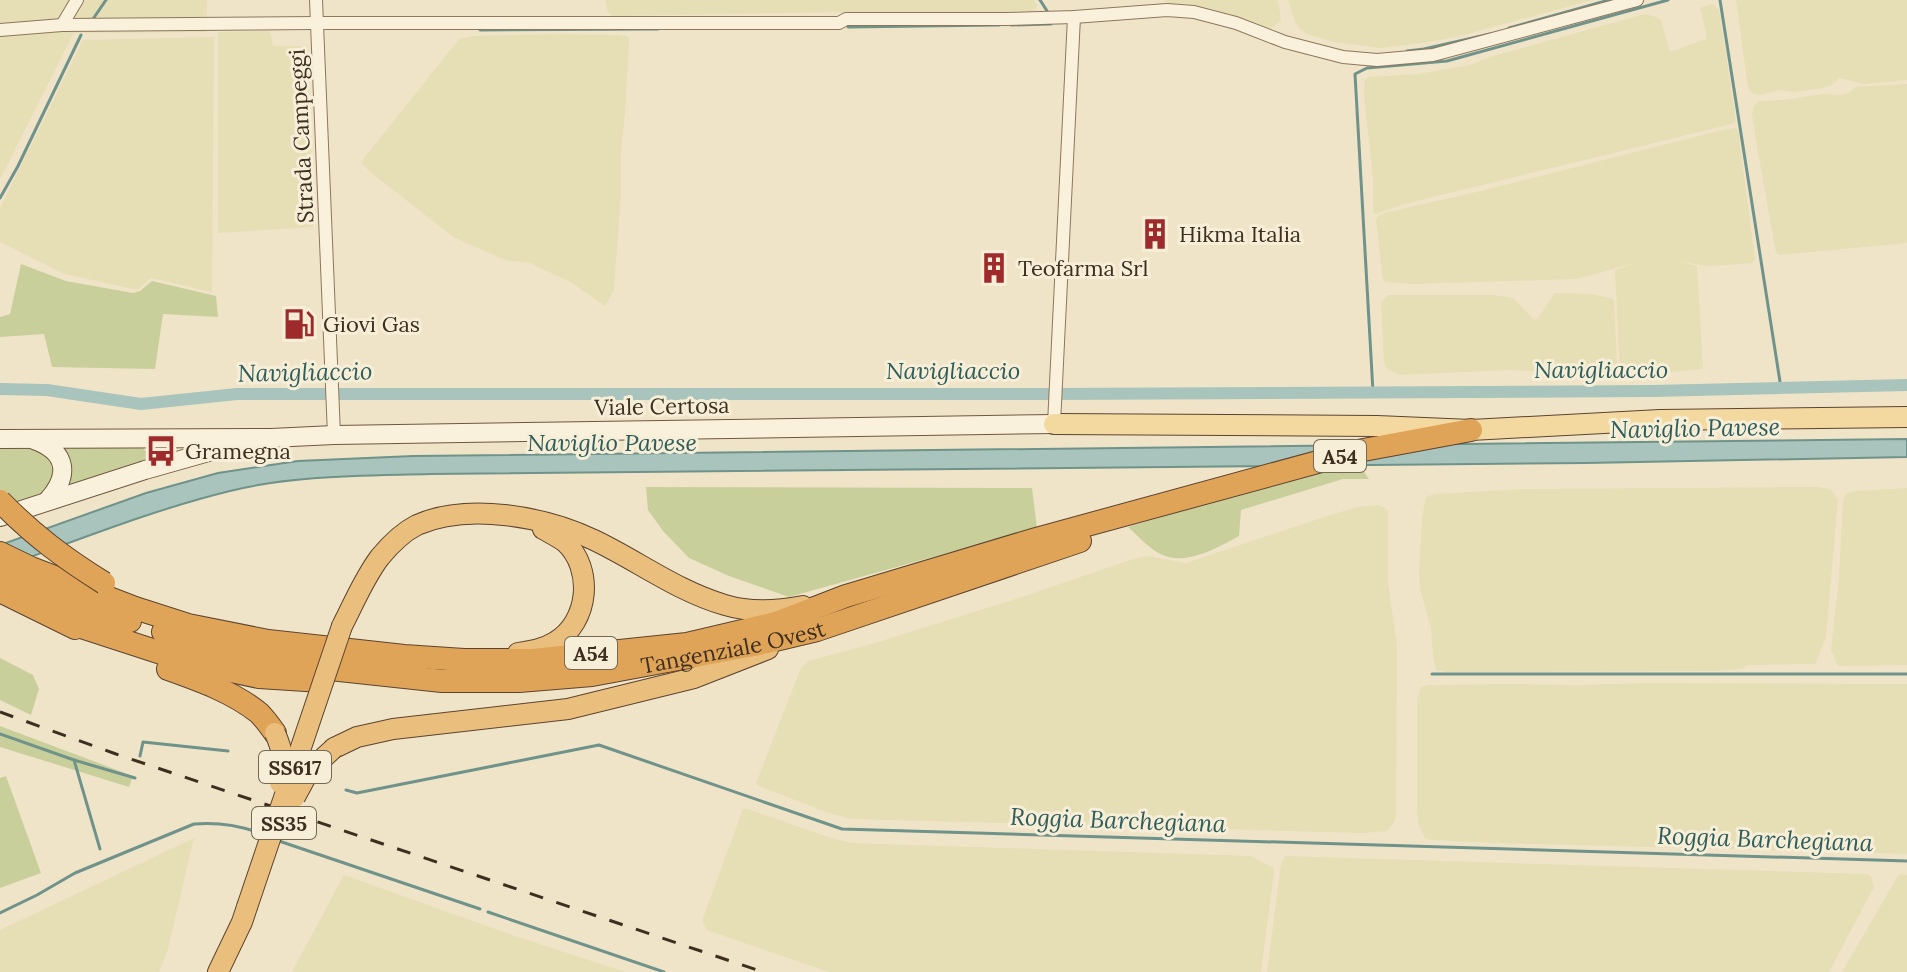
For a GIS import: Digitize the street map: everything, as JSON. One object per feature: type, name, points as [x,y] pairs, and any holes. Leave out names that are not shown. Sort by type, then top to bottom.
[{"type":"highway","name":"Tangenziale Ovest","points":[[0,571],[51,595],[268,641],[404,656],[533,660],[687,644],[776,623],[846,596],[1036,539],[1358,451],[1471,430]]},
{"type":"highway","name":"Tangenziale Ovest","points":[[0,553],[215,649],[302,666],[442,681],[519,681],[592,675],[817,630],[1266,476]]},
{"type":"highway","points":[[0,501],[64,558],[104,583],[225,631]]},
{"type":"highway","name":"SS617","points":[[218,972],[245,914],[342,626],[380,558],[417,525],[452,515],[509,516],[544,530],[565,542],[572,551],[583,574],[585,588],[574,624],[557,641],[530,651],[502,655],[404,656]]},
{"type":"highway","points":[[509,516],[571,530],[690,592],[727,606],[777,611],[846,596]]},
{"type":"highway","points":[[0,591],[113,648],[220,689],[261,715],[275,733],[284,766],[245,914]]},
{"type":"highway","points":[[63,621],[189,662],[259,677],[334,682],[442,681]]},
{"type":"highway","name":"SS35","points":[[245,914],[298,791],[309,771],[334,748],[357,737],[393,729],[568,709],[647,691],[694,678],[817,630]]},
{"type":"main road","points":[[1054,418],[1471,430],[1660,420],[1907,417]]},
{"type":"main road","name":"Viale Certosa","points":[[271,438],[1054,418]]},
{"type":"main road","points":[[0,439],[271,438]]},
{"type":"main road","points":[[0,517],[204,453],[271,438]]},
{"type":"main road","points":[[31,439],[53,449],[63,466],[61,482],[47,501]]},
{"type":"street","points":[[62,25],[77,0]]},
{"type":"street","points":[[316,0],[316,23],[839,23],[846,19],[1074,17],[1167,10],[1194,12],[1236,23],[1285,42],[1343,57],[1377,60],[1433,55],[1637,0]]},
{"type":"street","points":[[1054,418],[1074,17]]},
{"type":"street","name":"Strada Campeggi","points":[[0,30],[62,25],[316,23],[334,435]]},
{"type":"shaded area","points":[[0,0],[207,0],[206,32],[74,33],[0,179]]},
{"type":"shaded area","points":[[605,0],[1034,0],[1037,5],[1035,11],[1022,13],[613,16],[608,13]]},
{"type":"shaded area","points":[[1163,0],[1278,0],[1281,21],[1270,29],[1208,8]]},
{"type":"shaded area","points":[[1288,0],[1593,0],[1456,37],[1381,48],[1334,42],[1307,34],[1299,28]]},
{"type":"shaded area","points":[[1736,0],[1907,0],[1907,80],[1864,84],[1840,78],[1830,86],[1818,89],[1753,94],[1748,88]]},
{"type":"shaded area","points":[[1713,4],[1719,10],[1721,22],[1736,121],[1732,124],[1404,204],[1376,214],[1373,212],[1373,180],[1364,94],[1368,77],[1418,74],[1470,65],[1645,14],[1661,20],[1669,50],[1672,51],[1706,39],[1700,8]]},
{"type":"shaded area","points":[[270,31],[273,46],[308,46],[313,227],[218,233],[218,32]]},
{"type":"shaded area","points":[[556,34],[616,35],[629,39],[614,290],[605,306],[572,283],[530,263],[505,260],[453,237],[361,162],[459,39]]},
{"type":"shaded area","points":[[214,37],[212,292],[151,278],[137,290],[65,274],[0,242],[0,208],[83,40]]},
{"type":"shaded area","points":[[1907,84],[1907,243],[1776,253],[1753,107],[1759,101],[1840,95],[1856,87]]},
{"type":"shaded area","points":[[1736,128],[1755,259],[1752,263],[1707,266],[1676,261],[1697,266],[1703,369],[1620,377],[1615,270],[1638,262],[1577,279],[1414,284],[1383,280],[1376,221],[1384,213]]},
{"type":"shaded area","points":[[1555,293],[1592,294],[1614,300],[1617,362],[1612,373],[1509,370],[1399,375],[1387,369],[1384,362],[1381,302],[1388,295],[1493,295],[1513,298],[1534,320]]},
{"type":"shaded area","points":[[1907,488],[1907,665],[1838,666],[1831,650],[1843,499],[1847,493],[1858,491]]},
{"type":"shaded area","points":[[1525,489],[1830,489],[1838,499],[1826,637],[1815,664],[1747,665],[1742,669],[1718,671],[1436,670],[1431,628],[1419,577],[1422,519],[1428,496]]},
{"type":"shaded area","points":[[1379,505],[1388,510],[1388,583],[1397,645],[1396,814],[1387,831],[1363,833],[851,819],[756,783],[799,673],[809,661],[1022,597],[1133,559],[1148,556],[1186,563],[1330,515]]},
{"type":"shaded area","points":[[1649,683],[1907,684],[1907,854],[1497,843],[1425,838],[1418,823],[1417,810],[1417,699],[1421,687]]},
{"type":"shaded area","points":[[743,809],[851,843],[1251,856],[1273,868],[1274,872],[1261,972],[823,970],[707,930],[703,923]]},
{"type":"shaded area","points":[[194,838],[168,949],[159,972],[0,972],[0,930]]},
{"type":"shaded area","points":[[1285,856],[1867,874],[1871,876],[1874,887],[1829,972],[1267,972],[1281,864]]},
{"type":"shaded area","points":[[1899,874],[1907,875],[1907,972],[1842,972]]},
{"type":"shaded area","points":[[344,875],[512,935],[625,972],[292,972]]},
{"type":"green space","points":[[21,264],[66,281],[133,293],[152,281],[216,296],[218,317],[163,314],[155,369],[52,367],[44,334],[0,337],[0,317],[10,314]]},
{"type":"green space","points":[[63,445],[142,447],[148,461],[147,464],[70,486],[69,461]]},
{"type":"green space","points":[[19,446],[43,453],[54,475],[41,498],[14,506],[0,491],[0,447]]},
{"type":"green space","points":[[1355,458],[1369,479],[1343,479],[1241,510],[1239,536],[1195,556],[1177,558],[1162,555],[1128,527]]},
{"type":"green space","points":[[646,487],[1032,488],[1037,528],[789,597],[689,558],[648,510]]},
{"type":"green space","points":[[0,658],[33,675],[39,689],[31,715],[0,700]]},
{"type":"green space","points":[[0,726],[133,776],[129,787],[0,747]]},
{"type":"green space","points":[[6,776],[41,873],[0,888],[0,778]]},
{"type":"water","points":[[1907,439],[1907,457],[330,477],[254,486],[201,499],[114,526],[0,568],[0,545],[146,493],[218,473],[298,461],[413,456]]},
{"type":"waterway","points":[[93,19],[106,0]]},
{"type":"waterway","points":[[1040,0],[1049,14]]},
{"type":"waterway","points":[[1509,28],[1609,0]]},
{"type":"waterway","points":[[1373,392],[1355,74],[1367,68],[1447,61],[1668,0]]},
{"type":"waterway","points":[[1720,0],[1781,388]]},
{"type":"waterway","points":[[1011,25],[1051,24]]},
{"type":"waterway","points":[[848,27],[999,25]]},
{"type":"waterway","points":[[480,30],[658,29]]},
{"type":"waterway","points":[[1407,51],[1490,34]]},
{"type":"waterway","points":[[0,198],[81,35]]},
{"type":"waterway","name":"Navigliaccio","points":[[0,389],[47,390],[141,404],[237,394],[1653,391],[1907,385]]},
{"type":"waterway","points":[[1432,674],[1907,674]]},
{"type":"waterway","name":"Roggia Barchegiana","points":[[0,734],[135,778]]},
{"type":"waterway","name":"Roggia Barchegiana","points":[[140,756],[143,742],[228,751]]},
{"type":"waterway","name":"Roggia Barchegiana","points":[[346,790],[357,793],[599,745],[842,829],[1907,861]]},
{"type":"waterway","points":[[74,760],[100,849]]},
{"type":"waterway","points":[[0,913],[75,873],[194,824],[230,825],[265,835]]},
{"type":"waterway","points":[[279,841],[480,909]]},
{"type":"waterway","points":[[488,912],[664,972]]},
{"type":"railway","points":[[0,712],[763,972]]},
{"type":"place","name":"Hikma Italia","points":[[1155,234]]},
{"type":"place","name":"Teofarma Srl","points":[[994,268]]},
{"type":"place","name":"Giovi Gas","points":[[299,324]]},
{"type":"place","name":"Gramegna","points":[[161,451]]},
{"type":"water label","name":"Naviglio Pavese","points":[[1695,428]]},
{"type":"water label","name":"Naviglio Pavese","points":[[612,442]]}]
